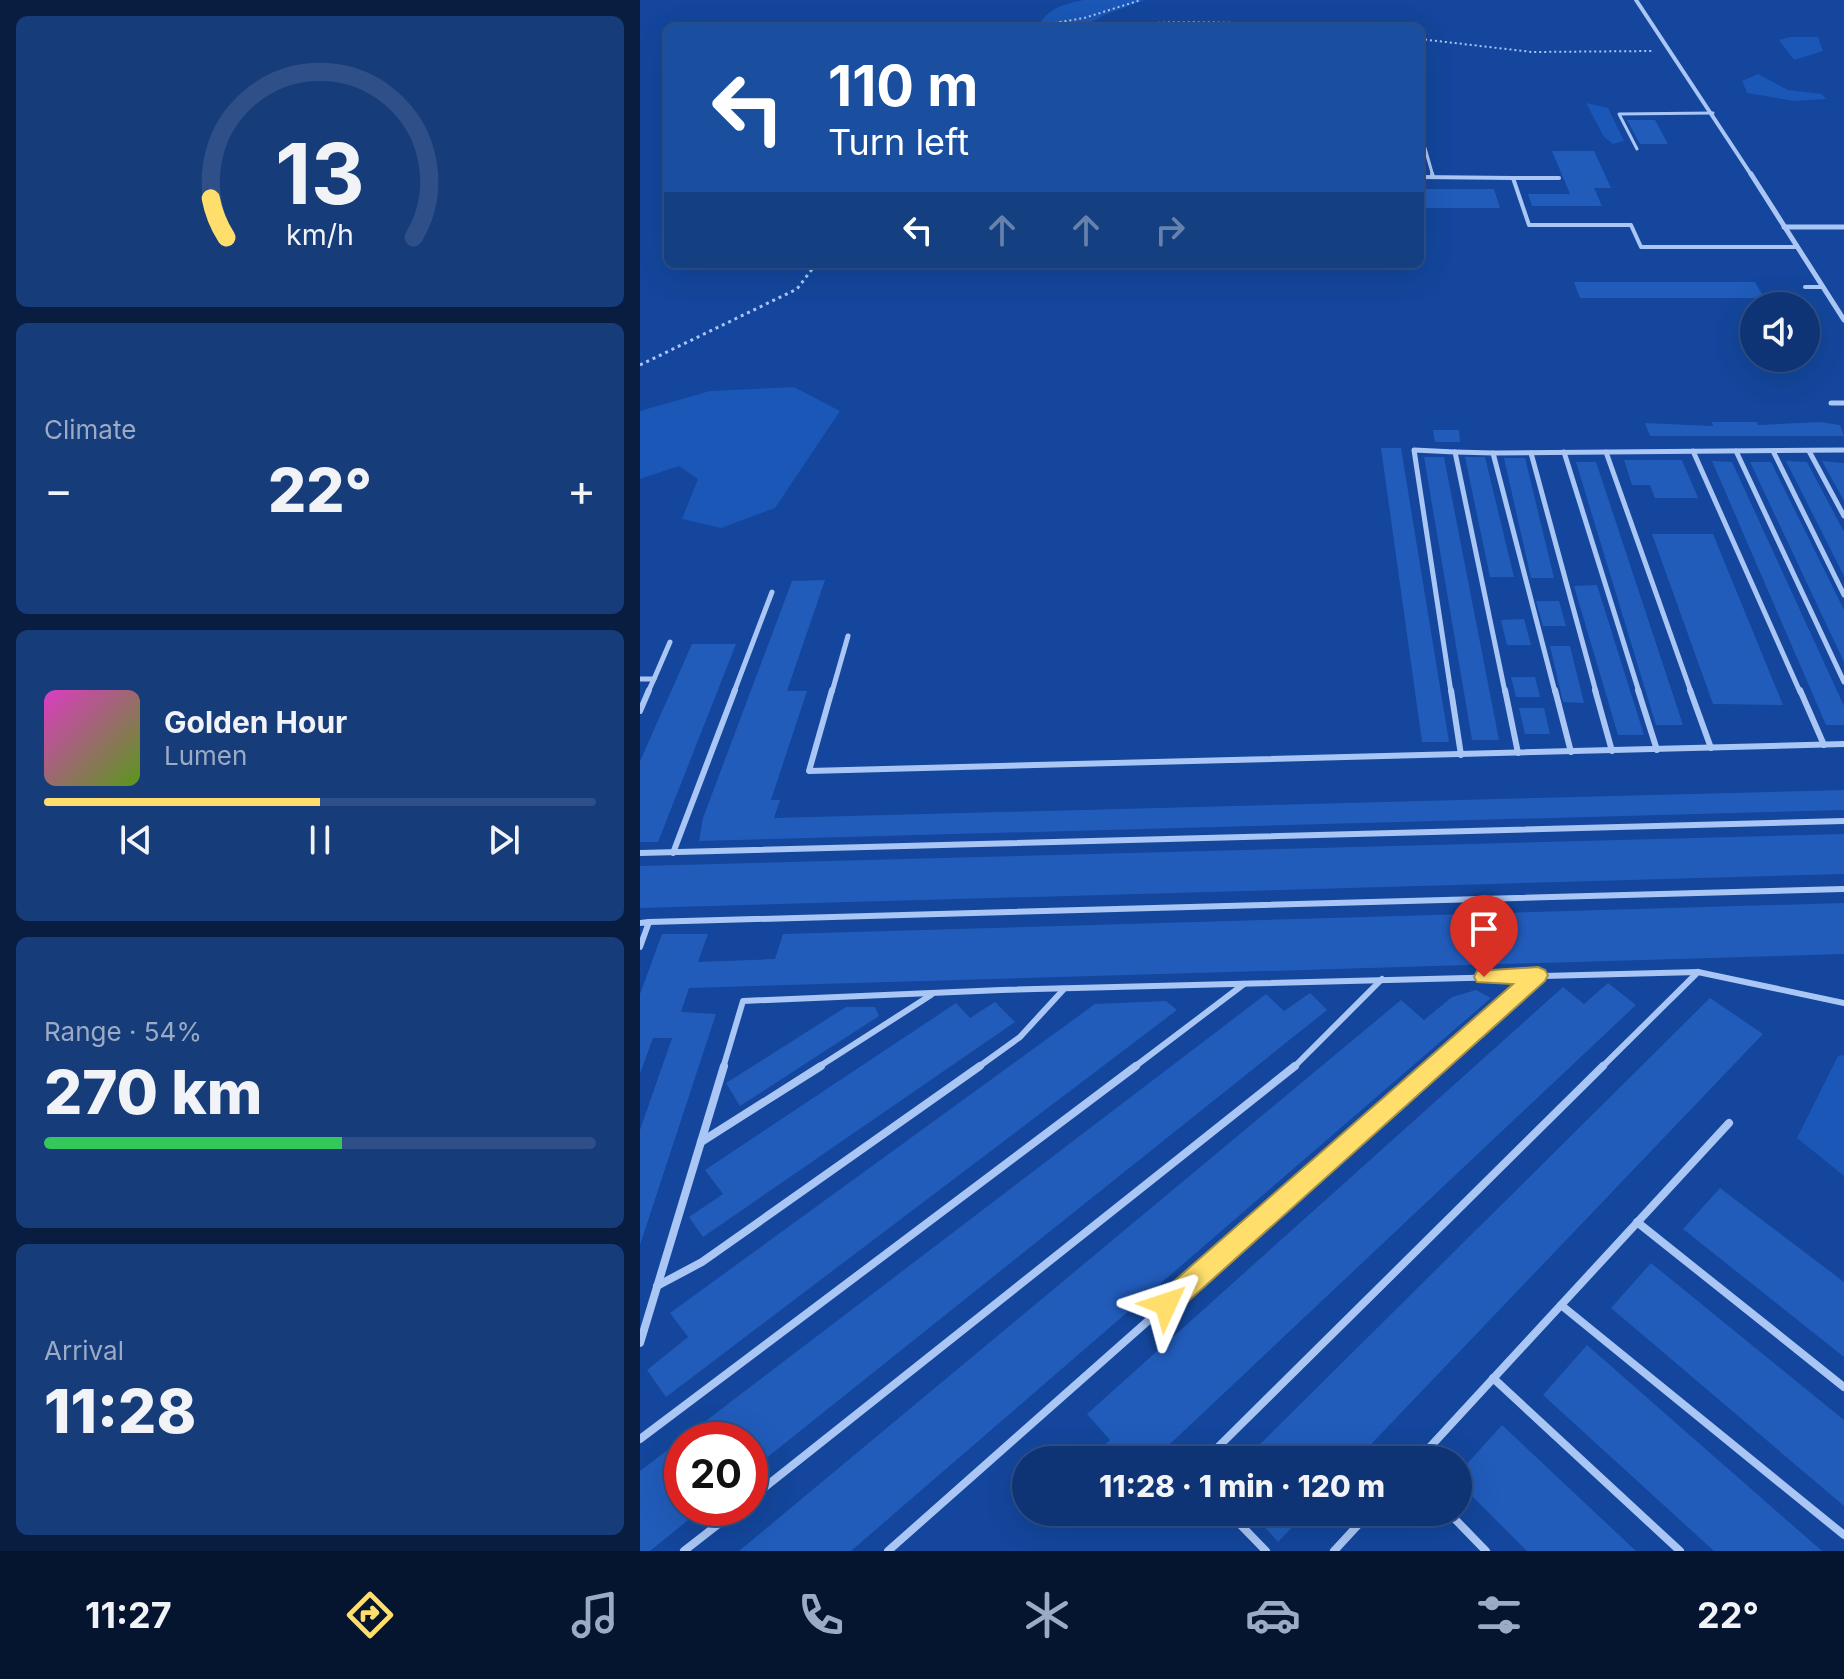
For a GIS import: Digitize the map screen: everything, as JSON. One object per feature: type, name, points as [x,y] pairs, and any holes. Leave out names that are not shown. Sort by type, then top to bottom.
[{"type":"street","points":[[1636,0],[1781,217],[1796,247],[1844,320]]},
{"type":"street","points":[[1784,227],[1844,227]]},
{"type":"lane","points":[[1637,149],[1619,114],[1713,113]]},
{"type":"lane","points":[[1425,148],[1433,177]]},
{"type":"lane","points":[[1424,177],[1559,178]]},
{"type":"lane","points":[[1513,178],[1529,225],[1631,225],[1641,247],[1796,247]]},
{"type":"lane","points":[[1805,287],[1823,287]]},
{"type":"lane","points":[[1831,403],[1844,403]]},
{"type":"lane","points":[[1461,755],[1414,450],[1493,453],[1843,451]]},
{"type":"lane","points":[[1693,451],[1824,745]]},
{"type":"lane","points":[[1736,451],[1844,682]]},
{"type":"lane","points":[[1773,451],[1844,595]]},
{"type":"lane","points":[[1809,451],[1844,516]]},
{"type":"lane","points":[[1455,452],[1518,753]]},
{"type":"lane","points":[[1564,452],[1657,750]]},
{"type":"lane","points":[[1606,452],[1711,748]]},
{"type":"lane","points":[[1493,453],[1571,752]]},
{"type":"lane","points":[[1531,453],[1612,751]]},
{"type":"lane","points":[[673,853],[772,592]]},
{"type":"lane","points":[[848,636],[809,771],[1844,744]]},
{"type":"lane","points":[[640,711],[670,642]]},
{"type":"lane","points":[[640,679],[654,679]]},
{"type":"lane","points":[[640,853],[1844,821]]},
{"type":"lane","points":[[640,923],[1844,889]]},
{"type":"lane","points":[[640,947],[649,922]]},
{"type":"lane","points":[[1219,1446],[1698,972]]},
{"type":"lane","points":[[640,1343],[743,1001],[1244,983],[1698,972],[1844,1003]]},
{"type":"lane","points":[[888,1551],[1538,975]]},
{"type":"lane","points":[[768,1485],[1301,1061],[1382,979]]},
{"type":"lane","points":[[640,1439],[1244,983]]},
{"type":"lane","points":[[657,1286],[702,1262],[1020,1037],[1064,989]]},
{"type":"lane","points":[[700,1143],[934,993]]},
{"type":"lane","points":[[1431,1446],[1729,1123]]},
{"type":"lane","points":[[1637,1222],[1844,1387]]},
{"type":"lane","points":[[1561,1305],[1844,1535]]},
{"type":"lane","points":[[1493,1378],[1680,1551]]},
{"type":"lane","points":[[684,1551],[716,1526]]},
{"type":"lane","points":[[1242,1526],[1266,1551]]},
{"type":"lane","points":[[1334,1551],[1357,1526]]},
{"type":"lane","points":[[1462,1526],[1486,1551]]},
{"type":"path","points":[[1049,24],[1084,18],[1141,0]]},
{"type":"path","points":[[1120,24],[1258,24]]},
{"type":"path","points":[[1424,39],[1532,52],[1616,49],[1671,55]]},
{"type":"path","points":[[640,365],[797,289],[813,268]]},
{"type":"shaded area","points":[[1084,0],[1145,0],[1088,24],[1040,24],[1063,5]]},
{"type":"shaded area","points":[[1818,37],[1823,51],[1794,60],[1779,40]]},
{"type":"shaded area","points":[[1758,74],[1788,90],[1822,94],[1826,99],[1794,101],[1747,93],[1742,81]]},
{"type":"shaded area","points":[[1586,103],[1608,108],[1624,141],[1613,144],[1604,137]]},
{"type":"shaded area","points":[[794,387],[840,411],[775,508],[721,528],[682,519],[698,479],[679,466],[640,479],[640,411],[710,391]]},
{"type":"shaded area","points":[[1844,1055],[1844,1176],[1797,1138],[1838,1056]]},
{"type":"building","points":[[1627,120],[1655,120],[1668,144],[1640,144]]},
{"type":"building","points":[[1552,151],[1594,151],[1611,188],[1594,188],[1602,206],[1532,206],[1528,194],[1570,194]]},
{"type":"building","points":[[1424,189],[1494,189],[1500,208],[1424,208]]},
{"type":"building","points":[[1574,282],[1755,282],[1761,292],[1740,292],[1740,298],[1580,298]]},
{"type":"building","points":[[1712,422],[1757,422],[1758,425],[1820,422],[1840,425],[1844,436],[1650,436],[1645,423],[1713,426]]},
{"type":"building","points":[[1433,430],[1459,430],[1460,442],[1435,442]]},
{"type":"building","points":[[1381,448],[1401,448],[1449,742],[1422,742]]},
{"type":"building","points":[[1424,457],[1444,457],[1499,740],[1472,740]]},
{"type":"building","points":[[1465,457],[1485,457],[1514,577],[1490,577]]},
{"type":"building","points":[[1504,458],[1525,458],[1554,578],[1531,578]]},
{"type":"building","points":[[1624,460],[1682,460],[1698,498],[1655,498],[1650,485],[1632,485]]},
{"type":"building","points":[[1712,461],[1732,462],[1844,706],[1844,725],[1826,725]]},
{"type":"building","points":[[1786,461],[1807,462],[1844,532],[1844,576]]},
{"type":"building","points":[[1822,461],[1844,463],[1844,501]]},
{"type":"building","points":[[1576,462],[1596,462],[1683,725],[1656,725]]},
{"type":"building","points":[[1750,462],[1771,462],[1844,610],[1844,662]]},
{"type":"building","points":[[1652,534],[1713,534],[1783,705],[1713,704]]},
{"type":"building","points":[[825,580],[787,691],[807,691],[771,800],[780,800],[774,818],[1844,790],[1844,810],[699,841],[703,818],[792,581]]},
{"type":"building","points":[[1597,585],[1644,735],[1618,735],[1574,586]]},
{"type":"building","points":[[1536,601],[1559,601],[1566,626],[1543,626]]},
{"type":"building","points":[[1524,619],[1531,645],[1507,645],[1501,620]]},
{"type":"building","points":[[692,644],[736,644],[658,842],[640,842],[640,761]]},
{"type":"building","points":[[1550,646],[1570,646],[1584,703],[1563,702]]},
{"type":"building","points":[[1511,677],[1535,677],[1540,697],[1516,697]]},
{"type":"building","points":[[1519,708],[1544,708],[1550,734],[1525,734]]},
{"type":"building","points":[[1844,834],[1844,874],[640,908],[640,866]]},
{"type":"building","points":[[1844,903],[1844,954],[689,988],[681,1012],[716,1014],[640,1245],[640,1130],[672,1038],[653,1038],[640,1074],[640,994],[662,934],[708,934],[698,962],[775,959],[783,934]]},
{"type":"building","points":[[1608,983],[1636,1005],[1168,1446],[1103,1446],[1110,1440],[1087,1414],[1563,987],[1584,1004]]},
{"type":"building","points":[[1476,990],[1491,998],[851,1551],[739,1551],[1401,1000],[1424,1020],[1452,997]]},
{"type":"building","points":[[1310,993],[1327,1010],[768,1457],[768,1422],[704,1422],[1266,994],[1284,1011]]},
{"type":"building","points":[[1710,998],[1763,1034],[1369,1446],[1258,1446]]},
{"type":"building","points":[[1166,1001],[1177,1010],[666,1397],[647,1370],[688,1337],[670,1313],[1095,1004]]},
{"type":"building","points":[[995,1002],[1015,1022],[703,1237],[689,1217],[723,1194],[705,1170],[956,1003],[970,1018]]},
{"type":"building","points":[[846,1007],[875,1007],[879,1016],[740,1106],[726,1083]]},
{"type":"building","points":[[1720,1188],[1844,1282],[1844,1357],[1683,1229]]},
{"type":"building","points":[[1651,1263],[1844,1420],[1844,1506],[1611,1308]]},
{"type":"building","points":[[1587,1345],[1822,1551],[1714,1551],[1543,1395]]},
{"type":"building","points":[[1502,1425],[1636,1551],[1527,1551],[1472,1496],[1472,1458]]},
{"type":"building","points":[[664,1453],[664,1526],[681,1526],[650,1551],[640,1551],[640,1471]]},
{"type":"building","points":[[1264,1526],[1293,1526],[1278,1542]]},
{"type":"route","points":[[1166,1304],[1538,975],[1484,977]]}]
